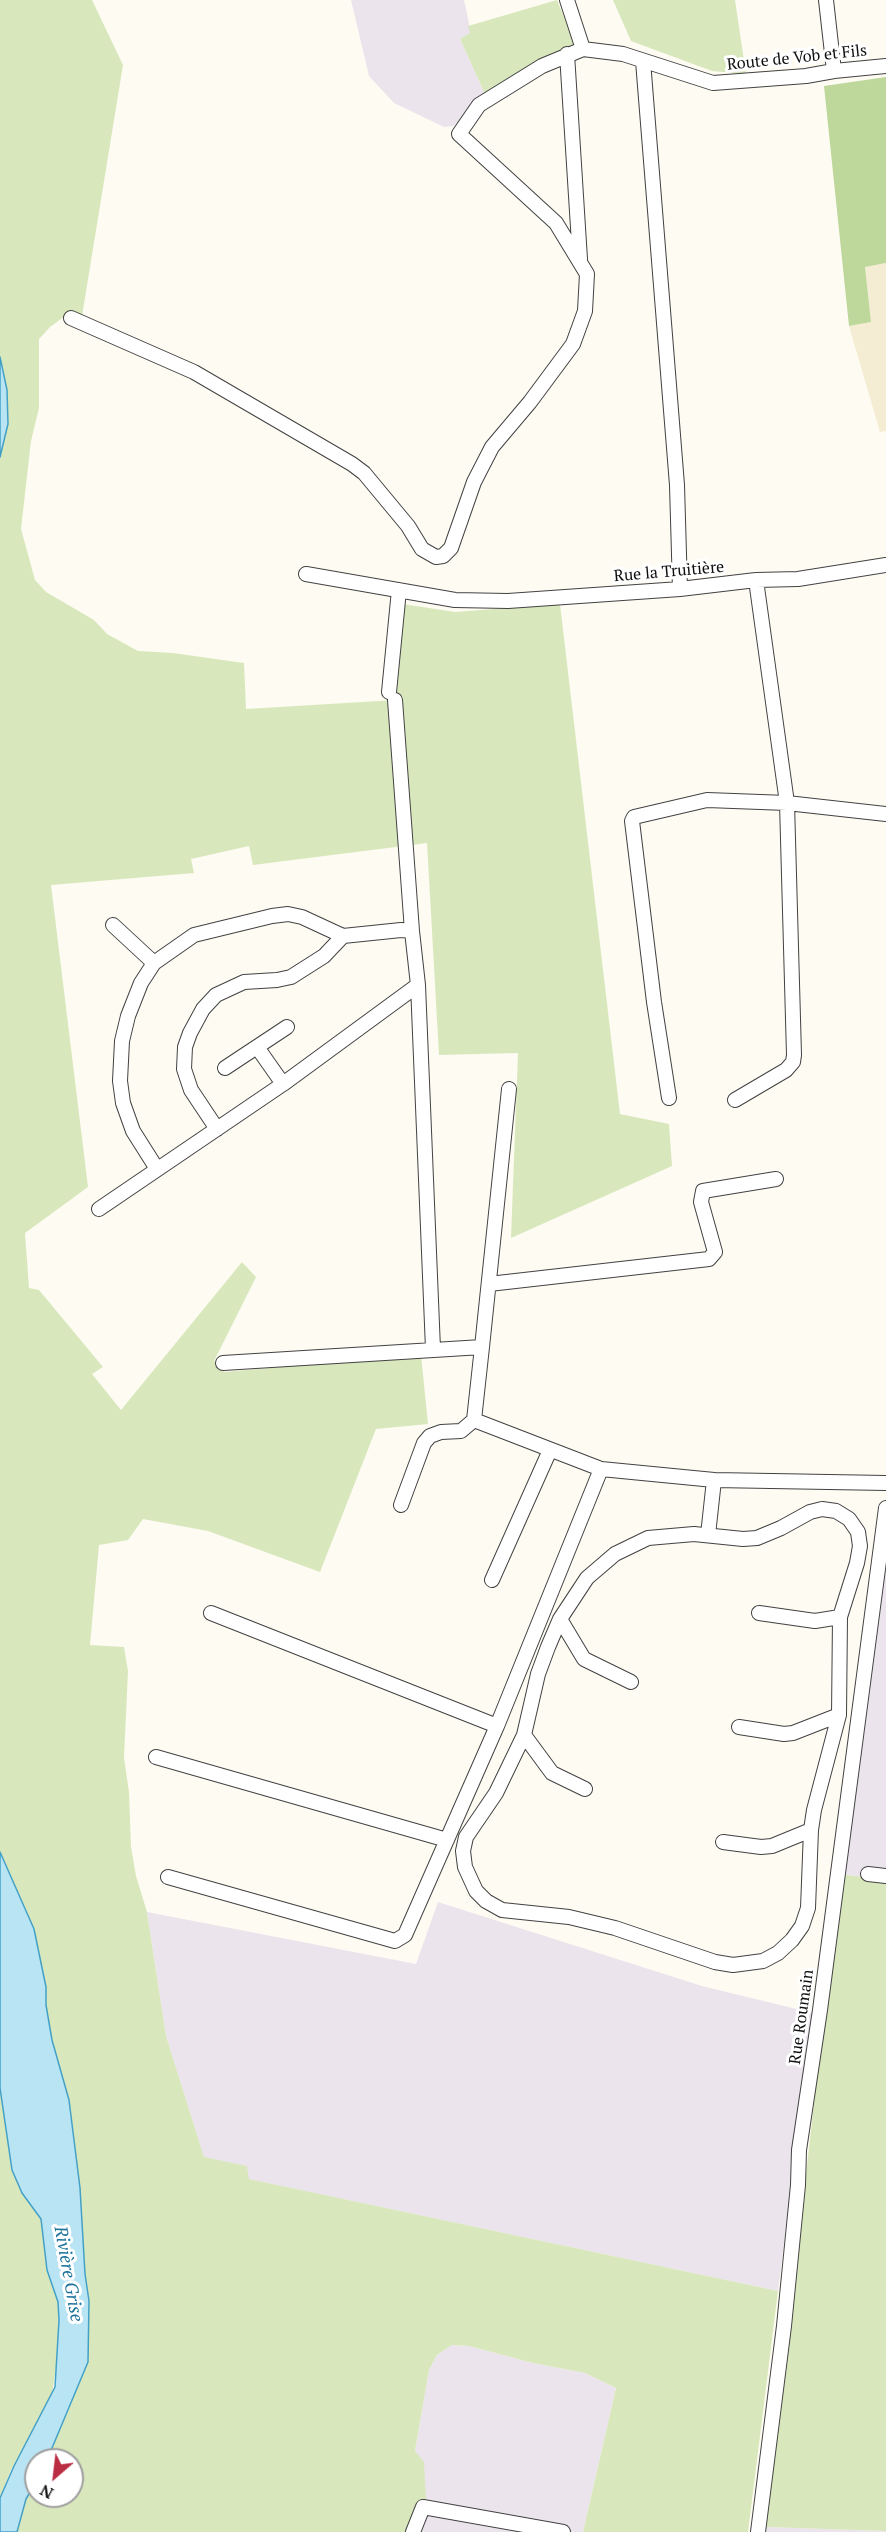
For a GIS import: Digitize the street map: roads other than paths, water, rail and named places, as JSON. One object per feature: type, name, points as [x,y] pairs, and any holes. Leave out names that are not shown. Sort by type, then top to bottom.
[{"type":"street","points":[[567,0],[583,49]]},
{"type":"street","points":[[826,0],[834,70]]},
{"type":"street","name":"Route de Vob et Fils","points":[[580,263],[556,223],[459,134],[479,105],[542,66],[583,49],[623,54],[713,83],[806,76],[834,70],[886,66]]},
{"type":"street","points":[[71,318],[194,372],[352,464],[364,473],[408,526],[422,549],[436,556],[443,556],[451,548],[474,482],[492,447],[530,402],[573,344],[585,311],[587,274],[580,263],[567,54]]},
{"type":"street","points":[[643,61],[677,485],[680,589]]},
{"type":"street","name":"Rue la Truitière","points":[[306,574],[455,600],[508,601],[680,589],[756,580],[798,579],[886,565]]},
{"type":"street","points":[[735,1100],[786,1070],[793,1062],[787,803],[756,580]]},
{"type":"street","points":[[399,590],[392,696],[418,985],[433,1349]]},
{"type":"street","points":[[669,1098],[654,1002],[632,821],[637,814],[707,800],[787,803],[886,814]]},
{"type":"street","points":[[157,1169],[133,1131],[123,1103],[120,1081],[122,1041],[129,1016],[141,983],[154,963],[194,935],[288,914],[302,917],[343,936],[401,930],[412,932]]},
{"type":"street","points":[[113,925],[154,963]]},
{"type":"street","points":[[217,1128],[191,1090],[184,1069],[185,1047],[203,1008],[216,995],[244,982],[291,977],[324,956],[343,936]]},
{"type":"street","points":[[99,1209],[283,1084],[418,985]]},
{"type":"street","points":[[225,1068],[287,1027]]},
{"type":"street","points":[[257,1047],[283,1084]]},
{"type":"street","points":[[401,1505],[424,1443],[430,1436],[441,1432],[461,1431],[474,1420],[509,1089]]},
{"type":"street","points":[[489,1284],[710,1259],[715,1252],[701,1202],[703,1191],[776,1179]]},
{"type":"street","points":[[223,1363],[482,1347]]},
{"type":"street","points":[[474,1420],[601,1469],[714,1480],[886,1483]]},
{"type":"street","points":[[492,1580],[550,1450]]},
{"type":"street","points":[[168,1877],[395,1941],[405,1935],[497,1726],[601,1469]]},
{"type":"street","points":[[708,1535],[714,1480]]},
{"type":"street","name":"Rue Roumain","points":[[758,2532],[784,2326],[798,2185],[799,2150],[820,2010],[886,1508]]},
{"type":"street","points":[[822,1509],[836,1511],[849,1519],[858,1532],[860,1546],[840,1617],[839,1715],[814,1810],[808,1908],[802,1926],[785,1946],[763,1961],[748,1964],[724,1963],[615,1928],[569,1917],[502,1910],[486,1901],[476,1891],[465,1867],[466,1837],[495,1793],[524,1735],[538,1674],[560,1619],[587,1578],[615,1554],[632,1544],[656,1536],[678,1534],[757,1538],[782,1528],[810,1512],[822,1509]]},
{"type":"street","points":[[211,1613],[497,1726]]},
{"type":"street","points":[[759,1613],[815,1621],[840,1617]]},
{"type":"street","points":[[560,1619],[584,1659],[631,1682]]},
{"type":"street","points":[[739,1727],[784,1734],[793,1733],[839,1715]]},
{"type":"street","points":[[524,1735],[552,1773],[585,1789]]},
{"type":"street","points":[[156,1757],[447,1840]]},
{"type":"street","points":[[723,1842],[761,1847],[772,1846],[811,1830]]},
{"type":"street","points":[[868,1874],[886,1876]]},
{"type":"street","points":[[413,2532],[423,2507],[563,2532]]},
{"type":"water","points":[[0,357],[7,390],[8,424],[0,457]]},
{"type":"water","name":"Rivière Grise","points":[[0,1852],[34,1929],[46,1987],[46,2005],[52,2040],[69,2100],[80,2188],[85,2274],[89,2301],[88,2362],[52,2448],[24,2448],[24,2506],[17,2532],[0,2532],[0,2498],[14,2466],[55,2387],[59,2320],[58,2302],[47,2270],[41,2219],[22,2193],[12,2170],[0,2088]]}]
